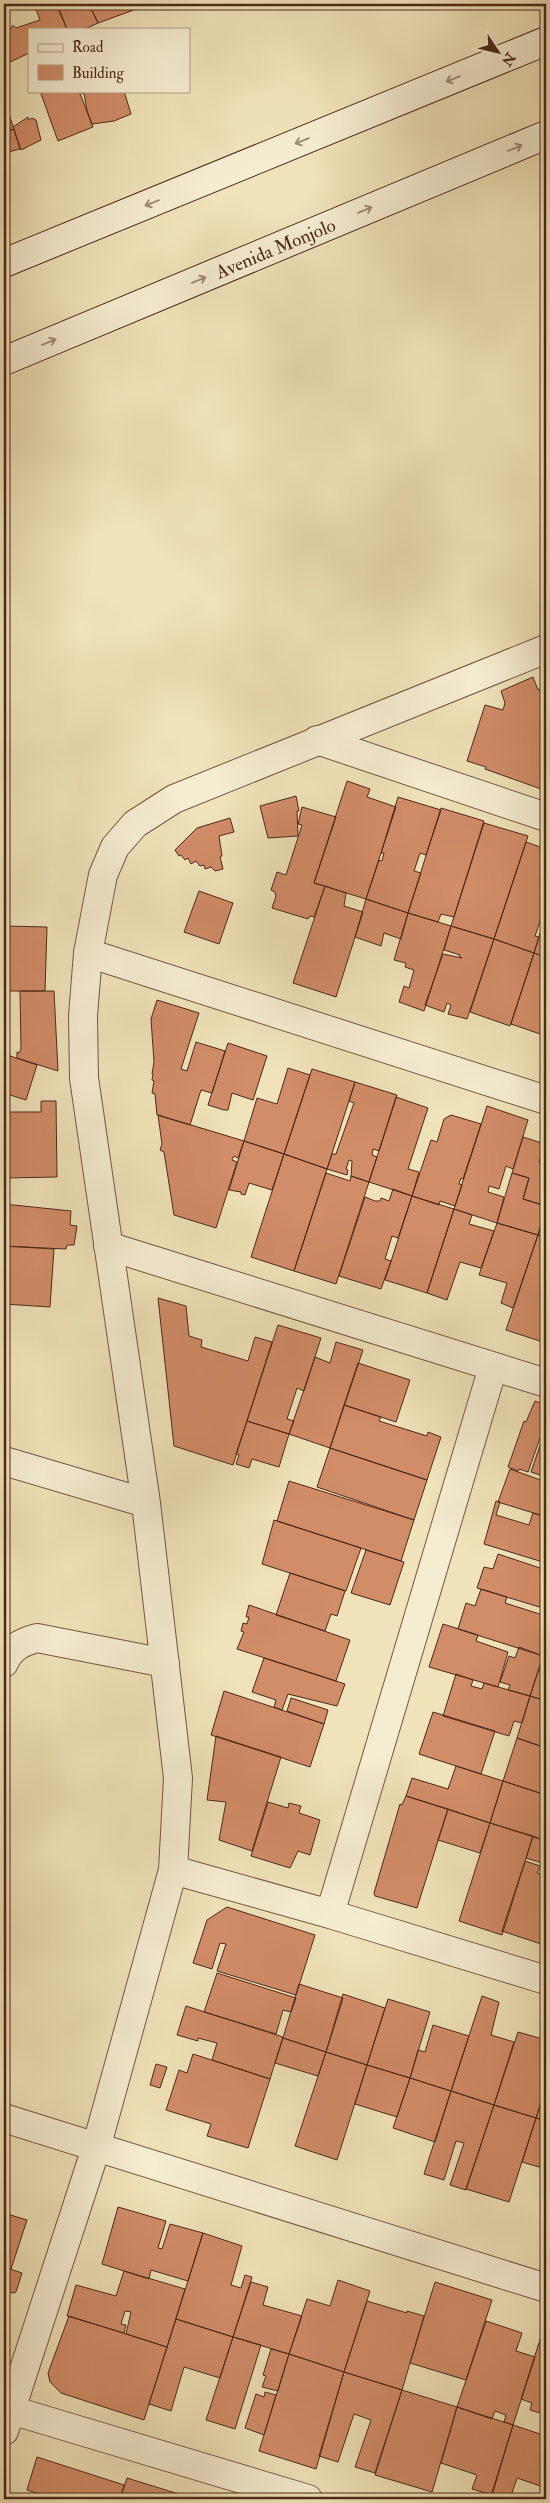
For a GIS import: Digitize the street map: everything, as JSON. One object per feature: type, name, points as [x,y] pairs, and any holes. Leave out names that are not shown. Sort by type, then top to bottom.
[{"type":"street","points":[[4,263],[546,41]]},
{"type":"street","name":"Avenida Monjolo","points":[[4,361],[546,135]]},
{"type":"street","points":[[308,2499],[7,2421],[96,2148],[173,1870],[178,1778],[146,1503],[84,1078],[83,1016],[88,953],[103,875],[115,847],[135,824],[174,799],[546,649]]},
{"type":"street","points":[[317,740],[546,817]]},
{"type":"street","points":[[88,953],[546,1100]]},
{"type":"street","points":[[108,1246],[546,1383]]},
{"type":"street","points":[[330,1914],[494,1367]]},
{"type":"street","points":[[4,1461],[146,1503]]},
{"type":"street","points":[[4,1663],[7,1655],[22,1643],[37,1638],[165,1664]]},
{"type":"street","points":[[173,1870],[330,1914],[546,1980]]},
{"type":"street","points":[[4,2118],[546,2288]]},
{"type":"building","points":[[34,4],[56,4],[67,28],[28,28],[28,53],[4,65],[4,31],[10,30],[13,25],[16,28],[40,20]]},
{"type":"building","points":[[57,4],[89,4],[98,23],[87,28],[67,28]]},
{"type":"building","points":[[89,4],[128,4],[131,11],[98,23]]},
{"type":"building","points":[[128,4],[145,4],[131,11]]},
{"type":"building","points":[[40,92],[79,92],[93,127],[58,141]]},
{"type":"building","points":[[81,92],[124,92],[131,114],[114,121],[92,124],[87,111],[84,93],[82,94]]},
{"type":"building","points":[[4,100],[14,129],[4,133]]},
{"type":"building","points":[[28,117],[29,120],[32,118],[36,120],[41,140],[21,150],[13,127]]},
{"type":"building","points":[[14,129],[20,149],[4,153],[4,133]]},
{"type":"building","points":[[533,677],[538,690],[546,686],[546,772],[541,789],[467,761],[485,705],[503,710],[505,703],[501,691]]},
{"type":"building","points":[[347,781],[370,789],[367,797],[396,807],[366,899],[314,883]]},
{"type":"building","points":[[296,796],[299,811],[297,811],[298,836],[268,838],[260,806]]},
{"type":"building","points":[[398,797],[441,810],[426,855],[420,853],[414,871],[421,873],[408,913],[366,899],[379,860],[382,861],[384,853],[381,853]]},
{"type":"building","points":[[302,807],[336,817],[314,883],[325,886],[314,917],[310,916],[308,919],[272,908],[276,896],[275,892],[271,890],[277,872],[286,875],[302,825],[298,824]]},
{"type":"building","points":[[441,808],[484,821],[454,917],[441,914],[438,922],[408,913]]},
{"type":"building","points":[[230,818],[234,832],[219,836],[222,856],[220,857],[223,869],[215,871],[211,867],[205,869],[204,865],[200,866],[196,861],[191,864],[188,858],[185,860],[175,850],[197,828]]},
{"type":"building","points":[[484,823],[528,836],[494,939],[451,926]]},
{"type":"building","points":[[526,842],[546,849],[546,904],[535,936],[539,937],[534,953],[494,939]]},
{"type":"building","points":[[4,867],[7,867],[9,877],[4,877]]},
{"type":"building","points":[[325,886],[346,893],[344,906],[363,912],[336,997],[293,983]]},
{"type":"building","points":[[199,891],[233,903],[219,944],[184,932]]},
{"type":"building","points":[[366,899],[408,913],[401,939],[384,933],[381,946],[355,937]]},
{"type":"building","points":[[408,913],[451,926],[424,1011],[399,1002],[404,986],[409,988],[414,970],[405,967],[406,963],[394,960]]},
{"type":"building","points":[[546,913],[546,957],[534,953]]},
{"type":"building","points":[[4,926],[47,927],[45,991],[4,991]]},
{"type":"building","points":[[451,926],[494,939],[467,1019],[448,1014],[451,1005],[447,1003],[444,1012],[425,1005],[443,954],[462,958],[459,957],[460,955],[444,950]]},
{"type":"building","points":[[494,939],[534,953],[510,1026],[470,1012]]},
{"type":"building","points":[[534,953],[546,957],[546,1036],[511,1024]]},
{"type":"building","points":[[20,991],[54,991],[58,1071],[17,1058],[17,1052],[19,1053],[21,1049]]},
{"type":"building","points":[[157,1000],[199,1013],[181,1069],[187,1071],[196,1042],[225,1051],[212,1093],[201,1090],[190,1125],[157,1115],[155,1094],[152,1093],[154,1062],[151,1019]]},
{"type":"building","points":[[228,1043],[267,1056],[253,1100],[232,1093],[228,1110],[224,1110],[208,1105]]},
{"type":"building","points":[[4,1054],[37,1065],[26,1100],[4,1093]]},
{"type":"building","points":[[288,1068],[310,1075],[284,1154],[244,1141],[257,1098],[277,1104]]},
{"type":"building","points":[[312,1069],[355,1082],[327,1169],[284,1154]]},
{"type":"building","points":[[355,1082],[397,1095],[379,1151],[373,1149],[372,1155],[377,1157],[369,1182],[351,1176],[352,1161],[349,1160],[346,1169],[348,1170],[347,1175],[327,1169],[332,1154],[336,1154],[354,1103],[349,1101]]},
{"type":"building","points":[[396,1097],[428,1108],[408,1169],[419,1172],[412,1196],[369,1182]]},
{"type":"building","points":[[41,1101],[56,1101],[57,1177],[4,1178],[4,1112],[41,1112]]},
{"type":"building","points":[[487,1106],[528,1120],[513,1169],[506,1166],[499,1189],[489,1186],[488,1192],[504,1197],[497,1223],[454,1209]]},
{"type":"building","points":[[158,1115],[244,1141],[238,1158],[234,1156],[232,1160],[237,1162],[216,1228],[174,1215],[164,1152],[160,1150],[162,1144]]},
{"type":"building","points":[[451,1115],[481,1124],[463,1179],[461,1178],[459,1184],[462,1185],[455,1206],[440,1201],[439,1205],[412,1196],[431,1140],[437,1142],[444,1119]]},
{"type":"building","points":[[523,1137],[545,1144],[539,1162],[546,1164],[546,1206],[523,1199],[529,1178],[512,1173]]},
{"type":"building","points":[[244,1141],[284,1154],[272,1190],[249,1183],[245,1195],[241,1194],[241,1192],[229,1190]]},
{"type":"building","points":[[284,1154],[327,1169],[294,1271],[251,1257]]},
{"type":"building","points":[[326,1173],[350,1181],[351,1176],[369,1182],[336,1284],[294,1271]]},
{"type":"building","points":[[512,1173],[529,1178],[523,1199],[546,1206],[538,1235],[497,1223]]},
{"type":"building","points":[[393,1189],[412,1196],[398,1238],[392,1236],[385,1259],[391,1261],[381,1289],[339,1276],[365,1197],[375,1201],[380,1201],[381,1198],[389,1201]]},
{"type":"building","points":[[412,1196],[454,1209],[427,1293],[385,1280]]},
{"type":"building","points":[[4,1204],[71,1211],[70,1225],[77,1226],[74,1245],[67,1245],[66,1249],[4,1246]]},
{"type":"building","points":[[454,1209],[472,1215],[469,1224],[494,1231],[481,1268],[460,1262],[447,1300],[427,1293]]},
{"type":"building","points":[[546,1209],[546,1238],[538,1235]]},
{"type":"building","points":[[497,1223],[538,1235],[513,1308],[501,1303],[507,1283],[479,1275]]},
{"type":"building","points":[[538,1235],[546,1238],[546,1343],[506,1330]]},
{"type":"building","points":[[4,1246],[54,1249],[50,1307],[4,1304]]},
{"type":"building","points":[[158,1298],[186,1306],[189,1336],[202,1340],[201,1347],[248,1361],[255,1337],[272,1342],[233,1465],[174,1446]]},
{"type":"building","points":[[278,1325],[321,1338],[304,1391],[297,1388],[287,1419],[294,1421],[289,1434],[247,1421]]},
{"type":"building","points":[[336,1342],[363,1350],[330,1448],[289,1434],[315,1357],[330,1363]]},
{"type":"building","points":[[358,1363],[410,1380],[396,1422],[344,1405]]},
{"type":"building","points":[[535,1401],[546,1405],[546,1428],[544,1427],[528,1472],[519,1469],[518,1471],[508,1467],[524,1421],[526,1422]]},
{"type":"building","points":[[344,1405],[381,1417],[379,1421],[427,1436],[428,1432],[441,1437],[427,1480],[330,1448]]},
{"type":"building","points":[[247,1421],[289,1434],[279,1467],[252,1459],[249,1468],[236,1464],[239,1455],[236,1454]]},
{"type":"building","points":[[546,1428],[546,1477],[531,1472]]},
{"type":"building","points":[[330,1448],[427,1480],[414,1520],[317,1487]]},
{"type":"building","points":[[510,1469],[546,1482],[546,1499],[540,1515],[498,1502]]},
{"type":"building","points":[[289,1481],[414,1520],[401,1561],[277,1521]]},
{"type":"building","points":[[546,1499],[546,1517],[540,1515]]},
{"type":"building","points":[[496,1501],[500,1502],[496,1515],[529,1525],[533,1513],[546,1517],[546,1563],[484,1544]]},
{"type":"building","points":[[274,1520],[361,1548],[346,1591],[262,1564]]},
{"type":"building","points":[[366,1550],[404,1562],[390,1605],[351,1593]]},
{"type":"building","points":[[498,1554],[546,1570],[546,1609],[477,1588],[484,1567],[493,1569]]},
{"type":"building","points":[[290,1573],[345,1591],[337,1616],[331,1614],[325,1631],[276,1615]]},
{"type":"building","points":[[481,1589],[507,1597],[505,1603],[546,1616],[546,1646],[543,1656],[458,1629],[466,1603],[475,1606]]},
{"type":"building","points":[[249,1605],[350,1640],[336,1681],[237,1649],[244,1632],[241,1631],[243,1623],[247,1624],[249,1617],[246,1617]]},
{"type":"building","points":[[443,1624],[478,1635],[476,1641],[508,1652],[498,1687],[429,1667]]},
{"type":"building","points":[[519,1647],[543,1656],[530,1696],[508,1690],[510,1685],[500,1682],[509,1656],[515,1658]]},
{"type":"building","points":[[543,1656],[546,1656],[546,1701],[530,1696]]},
{"type":"building","points":[[264,1658],[345,1684],[337,1706],[288,1694],[282,1710],[274,1707],[276,1700],[252,1692]]},
{"type":"building","points":[[456,1674],[473,1680],[471,1686],[482,1689],[484,1683],[530,1696],[522,1723],[514,1721],[509,1736],[443,1716]]},
{"type":"building","points":[[224,1691],[324,1724],[310,1767],[211,1735]]},
{"type":"building","points":[[530,1696],[546,1701],[546,1748],[517,1738]]},
{"type":"building","points":[[291,1698],[328,1710],[324,1724],[287,1711]]},
{"type":"building","points":[[433,1712],[495,1731],[481,1774],[419,1754]]},
{"type":"building","points":[[216,1736],[281,1757],[252,1851],[219,1840],[226,1802],[207,1800]]},
{"type":"building","points":[[517,1738],[546,1748],[546,1795],[503,1781]]},
{"type":"building","points":[[456,1766],[503,1781],[490,1823],[406,1796],[412,1778],[448,1789]]},
{"type":"building","points":[[503,1781],[546,1795],[546,1841],[490,1823]]},
{"type":"building","points":[[406,1796],[448,1809],[417,1908],[375,1896],[374,1893],[400,1804],[402,1805]]},
{"type":"building","points":[[268,1802],[288,1808],[289,1803],[301,1806],[299,1813],[320,1820],[310,1855],[298,1851],[290,1868],[251,1856]]},
{"type":"building","points":[[448,1809],[490,1823],[480,1853],[438,1840]]},
{"type":"building","points":[[490,1823],[533,1836],[502,1935],[459,1921]]},
{"type":"building","points":[[533,1836],[546,1841],[546,1864],[526,1858]]},
{"type":"building","points":[[525,1861],[540,1866],[537,1873],[546,1876],[546,1937],[544,1945],[502,1931]]},
{"type":"building","points":[[227,1907],[315,1935],[296,1995],[217,1971],[226,1944],[220,1943],[212,1969],[193,1963],[207,1920]]},
{"type":"building","points":[[217,1973],[296,1998],[291,2012],[283,2010],[276,2034],[204,2012]]},
{"type":"building","points":[[299,1984],[343,1998],[326,2052],[283,2038]]},
{"type":"building","points":[[343,1994],[385,2008],[367,2065],[326,2052]]},
{"type":"building","points":[[482,1996],[499,2002],[491,2035],[514,2042],[494,2105],[451,2091]]},
{"type":"building","points":[[388,1999],[430,2012],[410,2078],[367,2065]]},
{"type":"building","points":[[186,2006],[283,2037],[270,2079],[212,2060],[217,2043],[198,2038],[198,2041],[177,2035]]},
{"type":"building","points":[[433,2025],[469,2036],[451,2091],[410,2078],[418,2050],[425,2052]]},
{"type":"building","points":[[518,2032],[546,2040],[546,2086],[536,2118],[494,2105]]},
{"type":"building","points":[[283,2038],[326,2052],[318,2076],[275,2063]]},
{"type":"building","points":[[326,2052],[367,2065],[337,2160],[295,2146]]},
{"type":"building","points":[[193,2054],[270,2079],[248,2148],[207,2136],[211,2124],[166,2110],[179,2070],[187,2073]]},
{"type":"building","points":[[156,2064],[167,2067],[160,2088],[150,2085]]},
{"type":"building","points":[[367,2065],[410,2078],[397,2117],[355,2104]]},
{"type":"building","points":[[410,2078],[451,2091],[435,2142],[393,2128]]},
{"type":"building","points":[[546,2088],[546,2121],[536,2118]]},
{"type":"building","points":[[451,2091],[494,2105],[466,2190],[450,2185],[464,2143],[456,2141],[444,2180],[424,2174]]},
{"type":"building","points":[[494,2105],[536,2118],[509,2202],[466,2189]]},
{"type":"building","points":[[536,2118],[546,2121],[546,2169],[522,2162]]},
{"type":"building","points":[[118,2207],[166,2221],[158,2248],[162,2249],[170,2224],[203,2233],[188,2281],[151,2270],[149,2279],[102,2264]]},
{"type":"building","points":[[4,2213],[27,2220],[11,2269],[4,2267]]},
{"type":"building","points":[[203,2233],[242,2246],[231,2285],[241,2288],[245,2275],[252,2277],[233,2337],[176,2319]]},
{"type":"building","points":[[4,2267],[22,2273],[14,2293],[4,2291]]},
{"type":"building","points":[[124,2271],[185,2289],[167,2347],[126,2334],[131,2312],[125,2311],[121,2324],[126,2325],[124,2333],[67,2316],[76,2285],[116,2296]]},
{"type":"building","points":[[338,2280],[370,2291],[344,2372],[289,2354],[307,2299],[330,2306]]},
{"type":"building","points":[[251,2282],[268,2287],[263,2305],[302,2316],[289,2354],[233,2337]]},
{"type":"building","points":[[435,2282],[492,2300],[466,2380],[410,2363]]},
{"type":"building","points":[[367,2301],[424,2316],[402,2390],[344,2372]]},
{"type":"building","points":[[69,2316],[167,2347],[144,2420],[61,2393],[50,2382],[48,2373]]},
{"type":"building","points":[[176,2319],[233,2337],[220,2378],[184,2367],[171,2411],[149,2404]]},
{"type":"building","points":[[486,2321],[522,2333],[516,2351],[535,2357],[513,2425],[504,2422],[506,2415],[495,2411],[492,2419],[457,2407]]},
{"type":"building","points":[[546,2321],[546,2415],[530,2410],[532,2403],[521,2399]]},
{"type":"building","points":[[233,2337],[261,2345],[235,2429],[206,2420]]},
{"type":"building","points":[[271,2349],[289,2354],[278,2391],[262,2387],[266,2376],[263,2375]]},
{"type":"building","points":[[289,2354],[344,2372],[316,2469],[259,2451]]},
{"type":"building","points":[[344,2372],[402,2390],[375,2473],[355,2467],[371,2420],[354,2414],[338,2462],[319,2456]]},
{"type":"building","points":[[402,2390],[457,2407],[432,2492],[375,2475]]},
{"type":"building","points":[[265,2392],[276,2395],[264,2435],[245,2428],[256,2394],[264,2397]]},
{"type":"building","points":[[457,2407],[513,2425],[492,2495],[472,2489],[477,2475],[441,2463]]},
{"type":"building","points":[[513,2425],[546,2436],[546,2488],[517,2478],[510,2499],[490,2499]]},
{"type":"building","points":[[37,2457],[124,2485],[120,2499],[41,2499],[43,2495],[27,2490]]},
{"type":"building","points":[[127,2478],[182,2495],[180,2499],[120,2499]]}]
